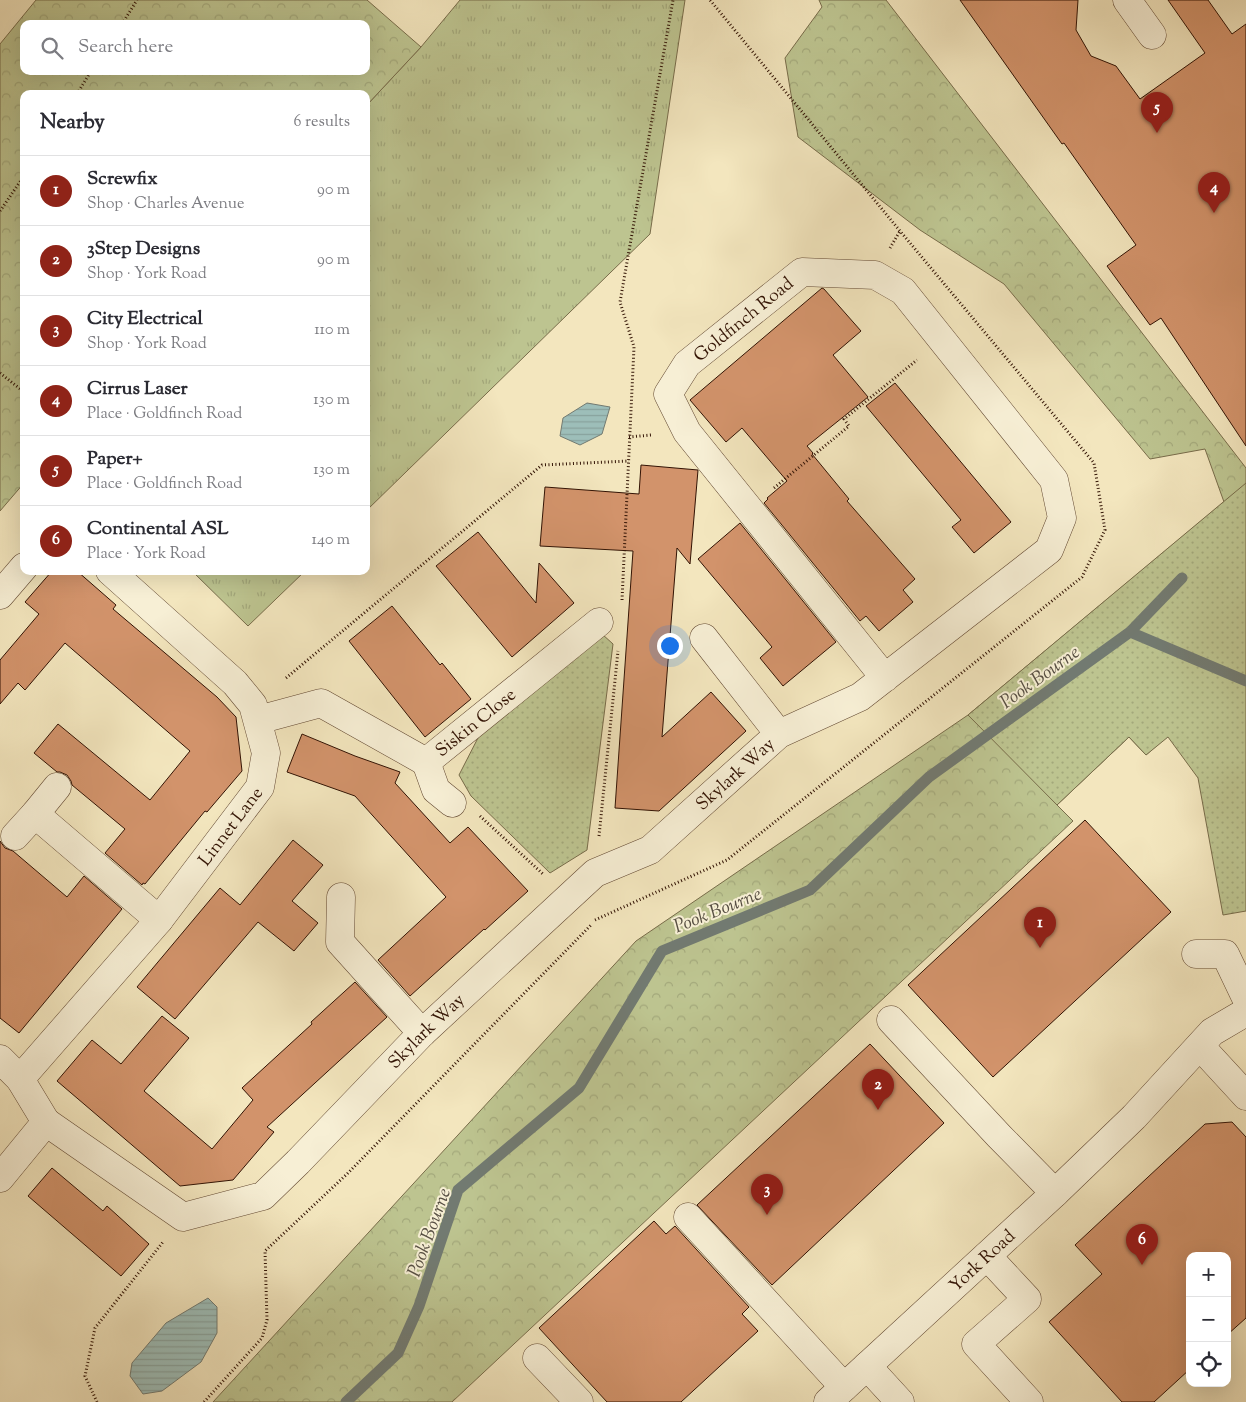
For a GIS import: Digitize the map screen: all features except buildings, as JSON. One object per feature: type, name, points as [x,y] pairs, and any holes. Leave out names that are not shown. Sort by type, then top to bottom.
[{"type":"street","points":[[1127,0],[1152,34]]},
{"type":"street","name":"Goldfinch Road","points":[[860,697],[885,678],[1049,550],[1062,518],[1054,480],[903,292],[875,276],[802,272],[687,364],[668,394],[687,432],[885,678]]},
{"type":"street","points":[[0,595],[20,572]]},
{"type":"street","name":"Linnet Lane","points":[[20,1079],[158,920],[260,787],[266,752],[255,713],[235,683],[114,575]]},
{"type":"street","name":"Siskin Close","points":[[255,713],[320,703],[426,762],[599,622]]},
{"type":"street","points":[[704,638],[779,734]]},
{"type":"street","name":"Skylark Way","points":[[184,1217],[263,1196],[422,1034],[595,873],[650,850],[779,734],[860,697]]},
{"type":"street","points":[[426,762],[436,790],[452,803]]},
{"type":"street","points":[[16,836],[57,787]]},
{"type":"street","points":[[35,814],[158,920]]},
{"type":"street","points":[[341,897],[340,942],[422,1034]]},
{"type":"street","points":[[1196,954],[1225,954],[1246,998]]},
{"type":"street","name":"York Road","points":[[836,1394],[987,1256],[1134,1116],[1212,1032],[1246,1012]]},
{"type":"street","points":[[891,1020],[1054,1193]]},
{"type":"street","points":[[1200,1046],[1246,1096]]},
{"type":"street","points":[[0,1059],[20,1079],[46,1122],[184,1217]]},
{"type":"street","points":[[0,1178],[46,1122]]},
{"type":"street","points":[[688,1217],[836,1394]]},
{"type":"street","points":[[987,1256],[1027,1298],[976,1344],[1029,1402]]},
{"type":"street","points":[[537,1358],[579,1402]]},
{"type":"street","points":[[867,1366],[900,1402]]},
{"type":"path","points":[[124,20],[137,0]]},
{"type":"path","points":[[622,603],[634,347],[620,302],[673,0]]},
{"type":"path","points":[[204,1402],[262,1338],[267,1320],[265,1251],[347,1174],[595,920],[727,860],[1082,577],[1105,530],[1094,463],[710,0]]},
{"type":"path","points":[[79,90],[89,75]]},
{"type":"path","points":[[0,212],[20,182]]},
{"type":"path","points":[[748,509],[849,426],[844,419],[942,340]]},
{"type":"path","points":[[0,373],[20,389]]},
{"type":"path","points":[[255,713],[542,465],[629,461]]},
{"type":"path","points":[[595,920],[595,873],[618,651]]},
{"type":"path","points":[[452,803],[478,814],[568,897]]},
{"type":"path","points":[[97,1402],[85,1376],[95,1328],[184,1217]]},
{"type":"green space","points":[[36,0],[367,0],[421,47],[370,102],[370,90],[20,90],[20,488],[0,511],[0,44]]},
{"type":"green space","points":[[460,0],[685,0],[650,234],[370,507],[370,102],[421,47]]},
{"type":"green space","points":[[819,0],[886,0],[1246,468],[1246,675],[1233,679],[1146,755],[1129,737],[1057,805],[1073,821],[452,1402],[213,1402],[636,941],[968,715],[1224,502],[1205,449],[1150,459],[1004,284],[920,230],[798,137],[785,58],[822,7]]},
{"type":"green space","points":[[1246,483],[1246,911],[1223,915],[1198,778],[1168,737],[1146,755],[1129,737],[1057,805],[968,715]]},
{"type":"green space","points":[[196,575],[301,575],[248,626]]},
{"type":"green space","points":[[602,634],[613,644],[587,850],[550,873],[471,796],[459,775],[480,734]]},
{"type":"water","points":[[587,403],[610,407],[602,434],[580,445],[560,436],[563,418]]},
{"type":"water","points":[[208,1298],[217,1307],[217,1333],[201,1362],[162,1391],[143,1394],[130,1376],[132,1363],[166,1323]]},
{"type":"waterway","points":[[1130,632],[1182,578]]},
{"type":"waterway","name":"Pook Bourne","points":[[346,1402],[398,1353],[419,1306],[458,1190],[579,1088],[662,951],[810,890],[929,777],[1130,632],[1246,681]]},
{"type":"place","name":"Paper+","points":[[1157,133]]},
{"type":"place","name":"Cirrus Laser","points":[[1214,213]]},
{"type":"place","name":"Screwfix","points":[[1040,948]]},
{"type":"place","name":"3Step Designs","points":[[878,1110]]},
{"type":"place","name":"City Electrical","points":[[767,1215]]},
{"type":"place","name":"Continental ASL","points":[[1142,1265]]}]
